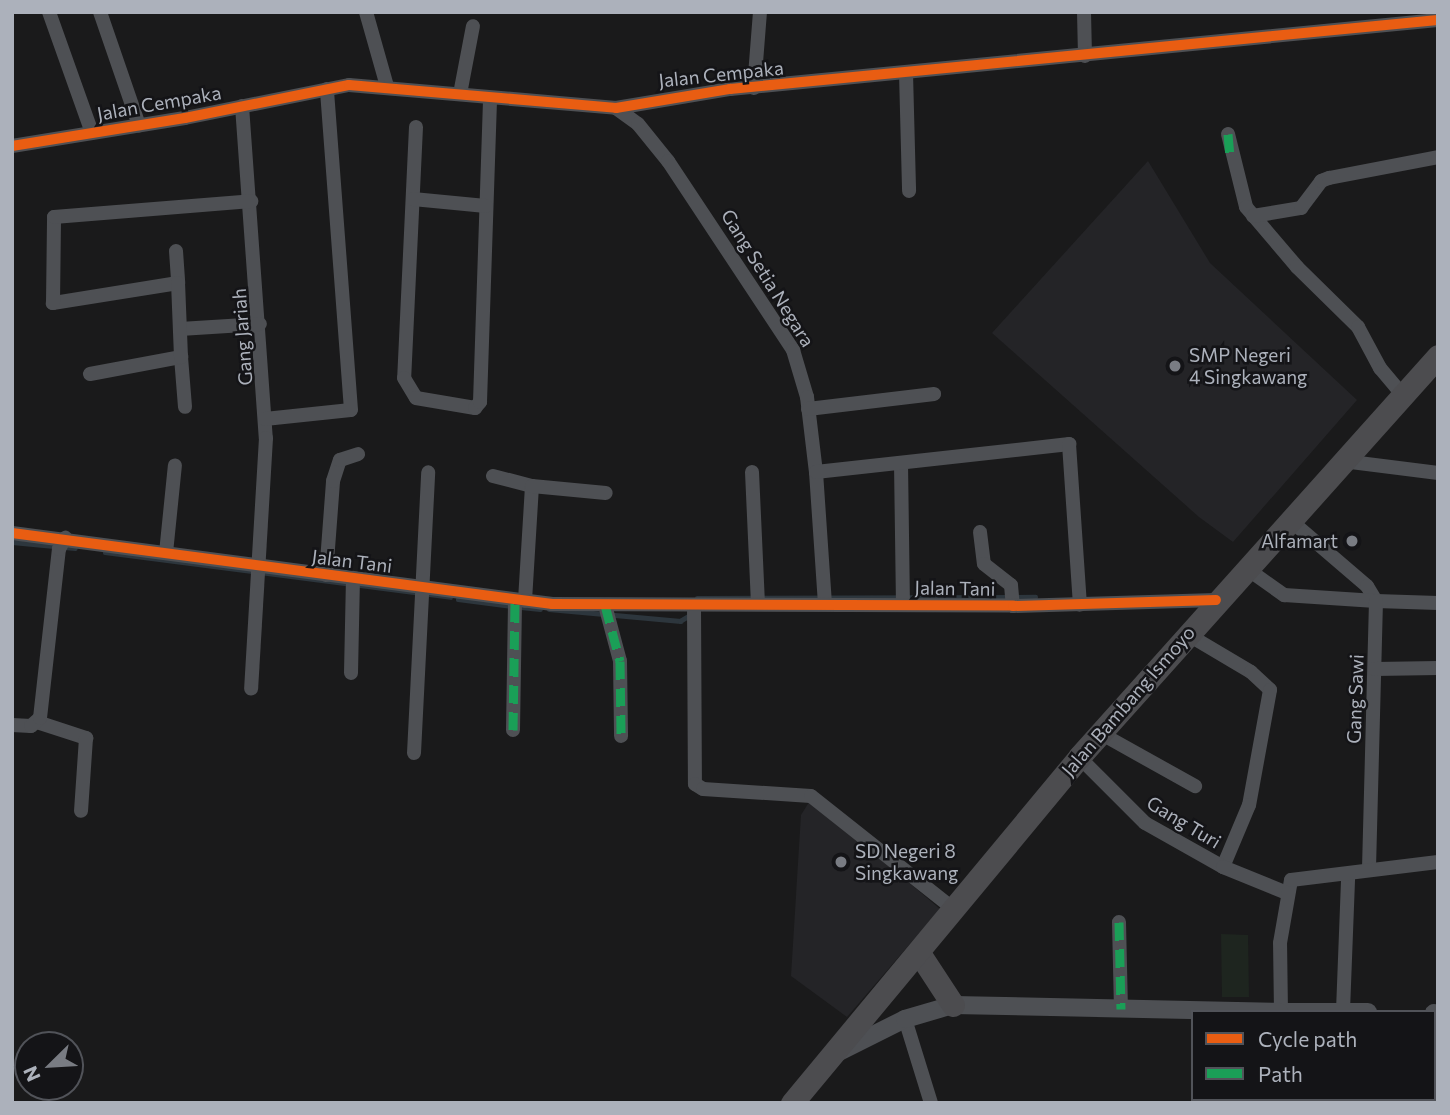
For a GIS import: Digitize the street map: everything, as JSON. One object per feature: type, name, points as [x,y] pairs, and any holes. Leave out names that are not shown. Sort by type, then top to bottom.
[{"type":"main road","name":"Jalan Bambang Ismoyo","points":[[792,1103],[955,910],[1079,757],[1187,634],[1208,601],[1246,568],[1343,461],[1396,388],[1438,356]]},
{"type":"main road","points":[[919,953],[953,1005]]},
{"type":"street","points":[[48,12],[92,133]]},
{"type":"street","points":[[100,12],[139,125]]},
{"type":"street","points":[[366,12],[387,86]]},
{"type":"street","points":[[754,89],[760,12]]},
{"type":"street","points":[[1084,12],[1085,56]]},
{"type":"street","name":"Jalan Cempaka","points":[[12,146],[327,89],[387,86],[490,99],[616,108],[634,101],[754,89],[906,81],[1085,56],[1438,20]]},
{"type":"street","points":[[460,94],[473,26]]},
{"type":"street","points":[[906,81],[909,191]]},
{"type":"street","points":[[265,419],[351,410],[327,89]]},
{"type":"street","points":[[416,127],[404,378],[416,398],[468,409],[480,402],[490,99]]},
{"type":"street","name":"Gang Jariah","points":[[242,106],[265,419],[260,572],[251,689]]},
{"type":"street","name":"Gang Setia Negara","points":[[616,108],[638,124],[668,161],[764,301],[793,350],[808,409],[816,472],[825,595]]},
{"type":"street","points":[[1228,134],[1240,193],[1253,216],[1358,327],[1396,388]]},
{"type":"street","points":[[1253,216],[1301,208],[1321,181],[1340,174],[1438,157]]},
{"type":"street","points":[[413,199],[486,206]]},
{"type":"street","points":[[178,283],[53,303],[54,217],[251,201]]},
{"type":"street","points":[[176,251],[185,407]]},
{"type":"street","points":[[180,329],[260,324]]},
{"type":"street","points":[[90,373],[181,357]]},
{"type":"street","points":[[808,409],[934,394]]},
{"type":"street","points":[[816,472],[1069,444],[1080,605]]},
{"type":"street","points":[[326,575],[333,481],[340,460],[358,454]]},
{"type":"street","points":[[1343,461],[1438,473]]},
{"type":"street","points":[[901,463],[904,596]]},
{"type":"street","points":[[166,553],[175,465]]},
{"type":"street","points":[[414,752],[428,472]]},
{"type":"street","points":[[752,472],[758,604]]},
{"type":"street","points":[[493,476],[532,486],[606,493]]},
{"type":"street","points":[[513,730],[520,600],[532,486]]},
{"type":"street","points":[[1290,520],[1367,586],[1376,601]]},
{"type":"street","name":"Jalan Tani","points":[[12,533],[63,543],[166,553],[260,572],[326,575],[353,585],[421,595],[693,611],[825,595],[1013,599],[1080,605],[1208,601]]},
{"type":"street","points":[[980,533],[986,567],[1005,578],[1013,599]]},
{"type":"street","points":[[37,722],[63,543]]},
{"type":"street","points":[[1246,568],[1284,596],[1438,603]]},
{"type":"street","points":[[351,673],[353,585]]},
{"type":"street","name":"Gang Sawi","points":[[1370,869],[1376,601]]},
{"type":"street","points":[[605,605],[620,661],[621,736]]},
{"type":"street","points":[[693,611],[695,784],[783,796],[811,796],[955,910]]},
{"type":"street","points":[[1187,634],[1251,672],[1270,690],[1249,805],[1223,867]]},
{"type":"street","points":[[1375,669],[1438,668]]},
{"type":"street","points":[[12,725],[37,722],[86,738],[80,811]]},
{"type":"street","points":[[1100,733],[1195,786]]},
{"type":"street","name":"Gang Turi","points":[[1079,757],[1132,813],[1223,867],[1287,893]]},
{"type":"street","points":[[1281,1010],[1280,943],[1291,880],[1438,862]]},
{"type":"street","points":[[1343,1010],[1348,879]]},
{"type":"street","points":[[1119,922],[1121,1009]]},
{"type":"street","points":[[831,1057],[905,1019],[953,1005],[1191,1010]]},
{"type":"street","points":[[905,1019],[931,1103]]},
{"type":"shaded area","name":"SMP Negeri 4 Singkawang","points":[[1148,161],[1210,263],[1357,400],[1233,542],[1199,517],[992,333]]},
{"type":"shaded area","name":"SD Negeri 8 Singkawang","points":[[811,799],[940,909],[847,1017],[791,976],[801,815]]},
{"type":"shaded area","points":[[1221,934],[1248,935],[1249,997],[1222,997]]},
{"type":"shaded area","points":[[1436,1068],[1438,1103],[1388,1103],[1436,1101]]},
{"type":"waterway","points":[[12,542],[75,548]]},
{"type":"waterway","points":[[105,552],[450,597]]},
{"type":"waterway","points":[[697,598],[1035,597]]},
{"type":"waterway","points":[[458,599],[512,606]]},
{"type":"waterway","points":[[521,607],[540,609]]},
{"type":"waterway","points":[[549,609],[680,621],[690,615]]},
{"type":"marked path","points":[[1228,134],[1230,155]]},
{"type":"marked path","points":[[513,730],[515,600]]},
{"type":"marked path","points":[[605,605],[620,661],[621,736]]},
{"type":"marked path","points":[[1119,922],[1121,1009]]},
{"type":"cycle path","points":[[12,146],[185,118],[349,85],[616,108],[730,89],[1438,20]]},
{"type":"cycle path","points":[[12,533],[552,604],[1013,606],[1216,600]]},
{"type":"place","name":"SMP Negeri 4 Singkawang","points":[[1175,366]]},
{"type":"place","name":"Alfamart","points":[[1352,541]]},
{"type":"place","name":"SD Negeri 8 Singkawang","points":[[841,862]]}]
